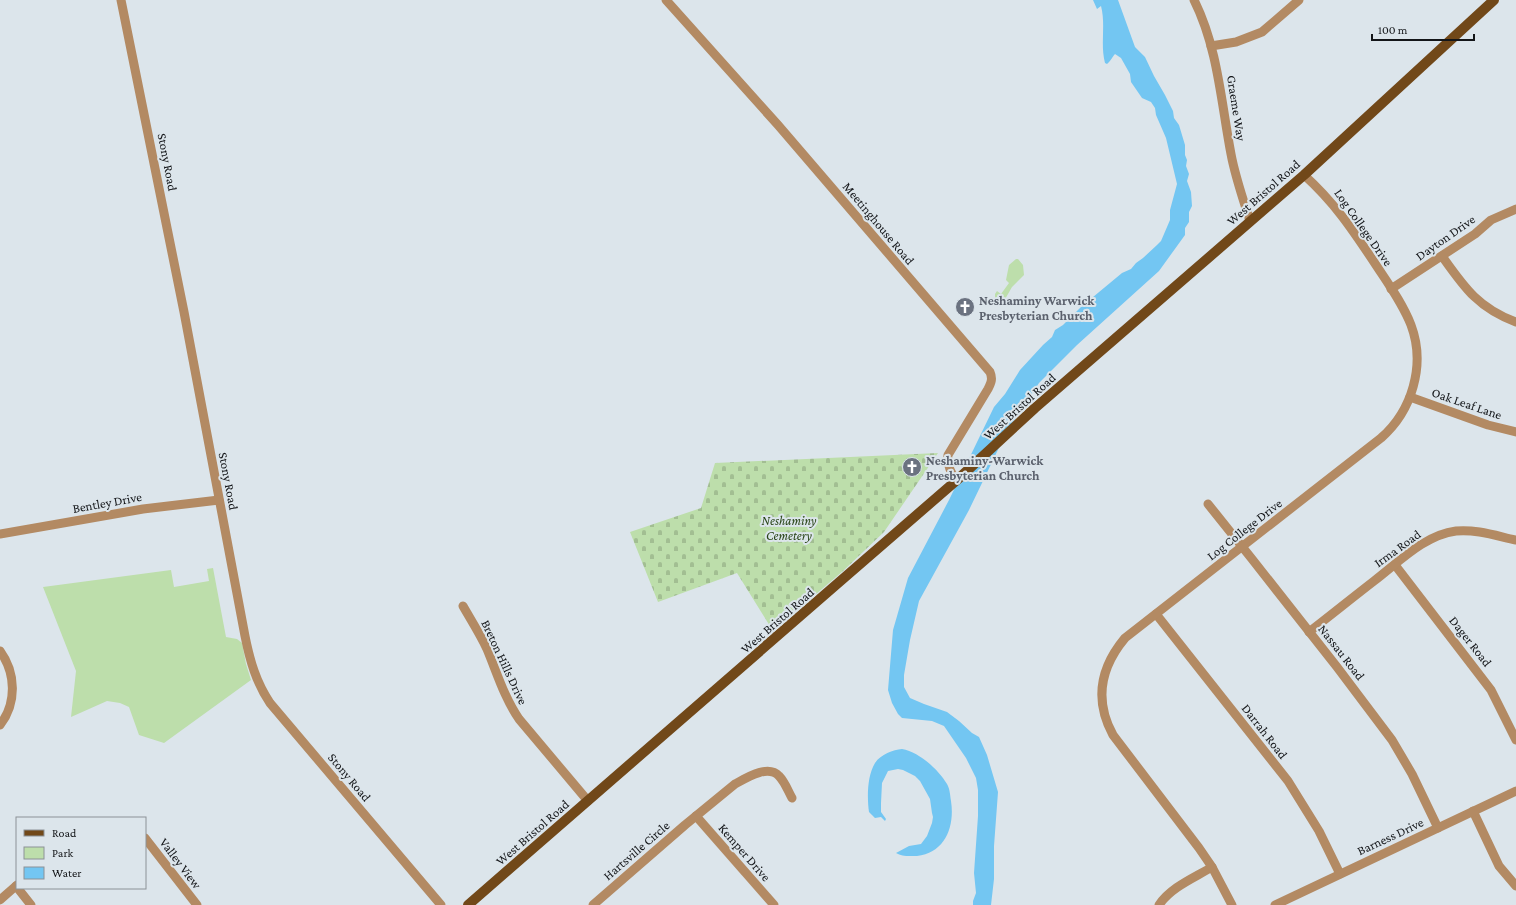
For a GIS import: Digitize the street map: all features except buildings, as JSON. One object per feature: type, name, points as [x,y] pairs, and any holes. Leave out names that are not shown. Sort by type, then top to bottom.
[{"type":"main road","name":"West Bristol Road","points":[[468,905],[957,480],[1035,408],[1304,174],[1494,0]]},
{"type":"street","name":"Stony Road","points":[[121,0],[170,236],[219,500],[250,660],[254,673],[260,687],[270,703],[441,905]]},
{"type":"street","name":"Meetinghouse Road","points":[[666,0],[778,125],[990,372],[992,382],[948,455],[947,462],[949,468],[957,480]]},
{"type":"street","name":"Graeme Way","points":[[1194,0],[1211,46],[1222,92],[1231,156],[1250,221]]},
{"type":"street","points":[[1211,46],[1236,42],[1262,32],[1299,0]]},
{"type":"street","name":"Log College Drive","points":[[1232,905],[1212,867],[1182,824],[1113,735],[1108,726],[1104,712],[1102,699],[1103,680],[1112,656],[1125,638],[1386,434],[1403,412],[1410,396],[1416,376],[1417,361],[1415,338],[1406,314],[1337,208],[1304,174]]},
{"type":"street","name":"Dayton Drive","points":[[1391,289],[1475,234],[1491,220],[1516,209]]},
{"type":"street","points":[[1442,256],[1472,296],[1493,311],[1516,322]]},
{"type":"street","name":"Oak Leaf Lane","points":[[1410,396],[1488,425],[1516,432]]},
{"type":"street","name":"Bentley Drive","points":[[0,534],[143,509],[219,500]]},
{"type":"street","name":"Nassau Road","points":[[1208,504],[1392,740],[1412,774],[1438,828]]},
{"type":"street","name":"Irma Road","points":[[1309,632],[1395,565],[1430,540],[1455,531],[1474,531],[1516,540]]},
{"type":"street","name":"Dager Road","points":[[1395,565],[1491,690],[1516,740]]},
{"type":"street","name":"Breton Hills Drive","points":[[463,606],[487,650],[504,693],[518,719],[588,801]]},
{"type":"street","name":"Darrah Road","points":[[1156,614],[1291,786],[1319,831],[1340,874]]},
{"type":"street","points":[[0,651],[10,669],[13,689],[10,706],[0,725]]},
{"type":"street","name":"Hartsville Circle","points":[[592,905],[735,784],[770,771],[779,776],[792,798]]},
{"type":"street","name":"Barness Drive","points":[[1275,905],[1516,790]]},
{"type":"street","points":[[1473,811],[1499,866],[1516,886]]},
{"type":"street","name":"Kemper Drive","points":[[696,816],[774,905]]},
{"type":"street","name":"Valley View","points":[[146,839],[196,905]]},
{"type":"street","points":[[1158,905],[1176,888],[1212,867]]},
{"type":"street","points":[[0,900],[16,886]]},
{"type":"street","points":[[18,889],[31,905]]},
{"type":"green space","points":[[1018,259],[1023,265],[1024,275],[1012,287],[1004,301],[997,301],[995,300],[995,294],[997,291],[1001,294],[1009,283],[1006,280],[1009,265]]},
{"type":"green space","name":"Neshaminy Cemetery","points":[[938,453],[884,532],[843,571],[773,631],[737,573],[658,602],[630,532],[701,508],[715,463]]},
{"type":"green space","points":[[213,568],[226,637],[237,639],[242,643],[251,680],[164,743],[139,735],[129,707],[120,703],[107,701],[71,717],[76,671],[43,587],[171,570],[174,587],[209,581],[207,569]]},
{"type":"water","points":[[1093,0],[1118,0],[1135,47],[1145,57],[1173,111],[1174,118],[1179,125],[1185,145],[1185,155],[1187,160],[1186,166],[1189,174],[1187,181],[1191,192],[1192,206],[1189,212],[1189,222],[1185,228],[1185,235],[1159,271],[1077,345],[1039,383],[1007,431],[969,510],[919,601],[910,640],[904,675],[904,687],[910,698],[947,712],[979,737],[987,755],[998,792],[994,846],[994,879],[991,905],[973,905],[976,893],[974,873],[978,816],[978,790],[976,778],[966,758],[944,726],[932,721],[902,718],[898,714],[892,703],[888,690],[893,630],[908,578],[949,500],[994,407],[1005,394],[1020,370],[1052,337],[1055,330],[1063,325],[1081,307],[1122,273],[1131,269],[1157,245],[1161,241],[1170,220],[1170,210],[1177,184],[1166,138],[1156,115],[1155,108],[1151,102],[1142,98],[1131,82],[1130,74],[1121,58],[1115,54],[1107,64],[1105,63],[1101,6],[1097,9]]},
{"type":"water","points":[[902,749],[921,757],[928,762],[943,778],[949,788],[950,794],[952,811],[946,837],[935,850],[927,854],[917,856],[903,856],[896,853],[909,846],[921,844],[927,836],[932,823],[933,817],[930,799],[920,781],[915,776],[898,769],[888,771],[882,783],[881,803],[881,812],[886,819],[885,821],[881,817],[875,818],[869,812],[868,787],[872,768],[880,757],[895,750]]},
{"type":"place","name":"Neshaminy Warwick Presbyterian Church","points":[[965,307]]},
{"type":"place","name":"Neshaminy-Warwick Presbyterian Church","points":[[912,467]]}]
